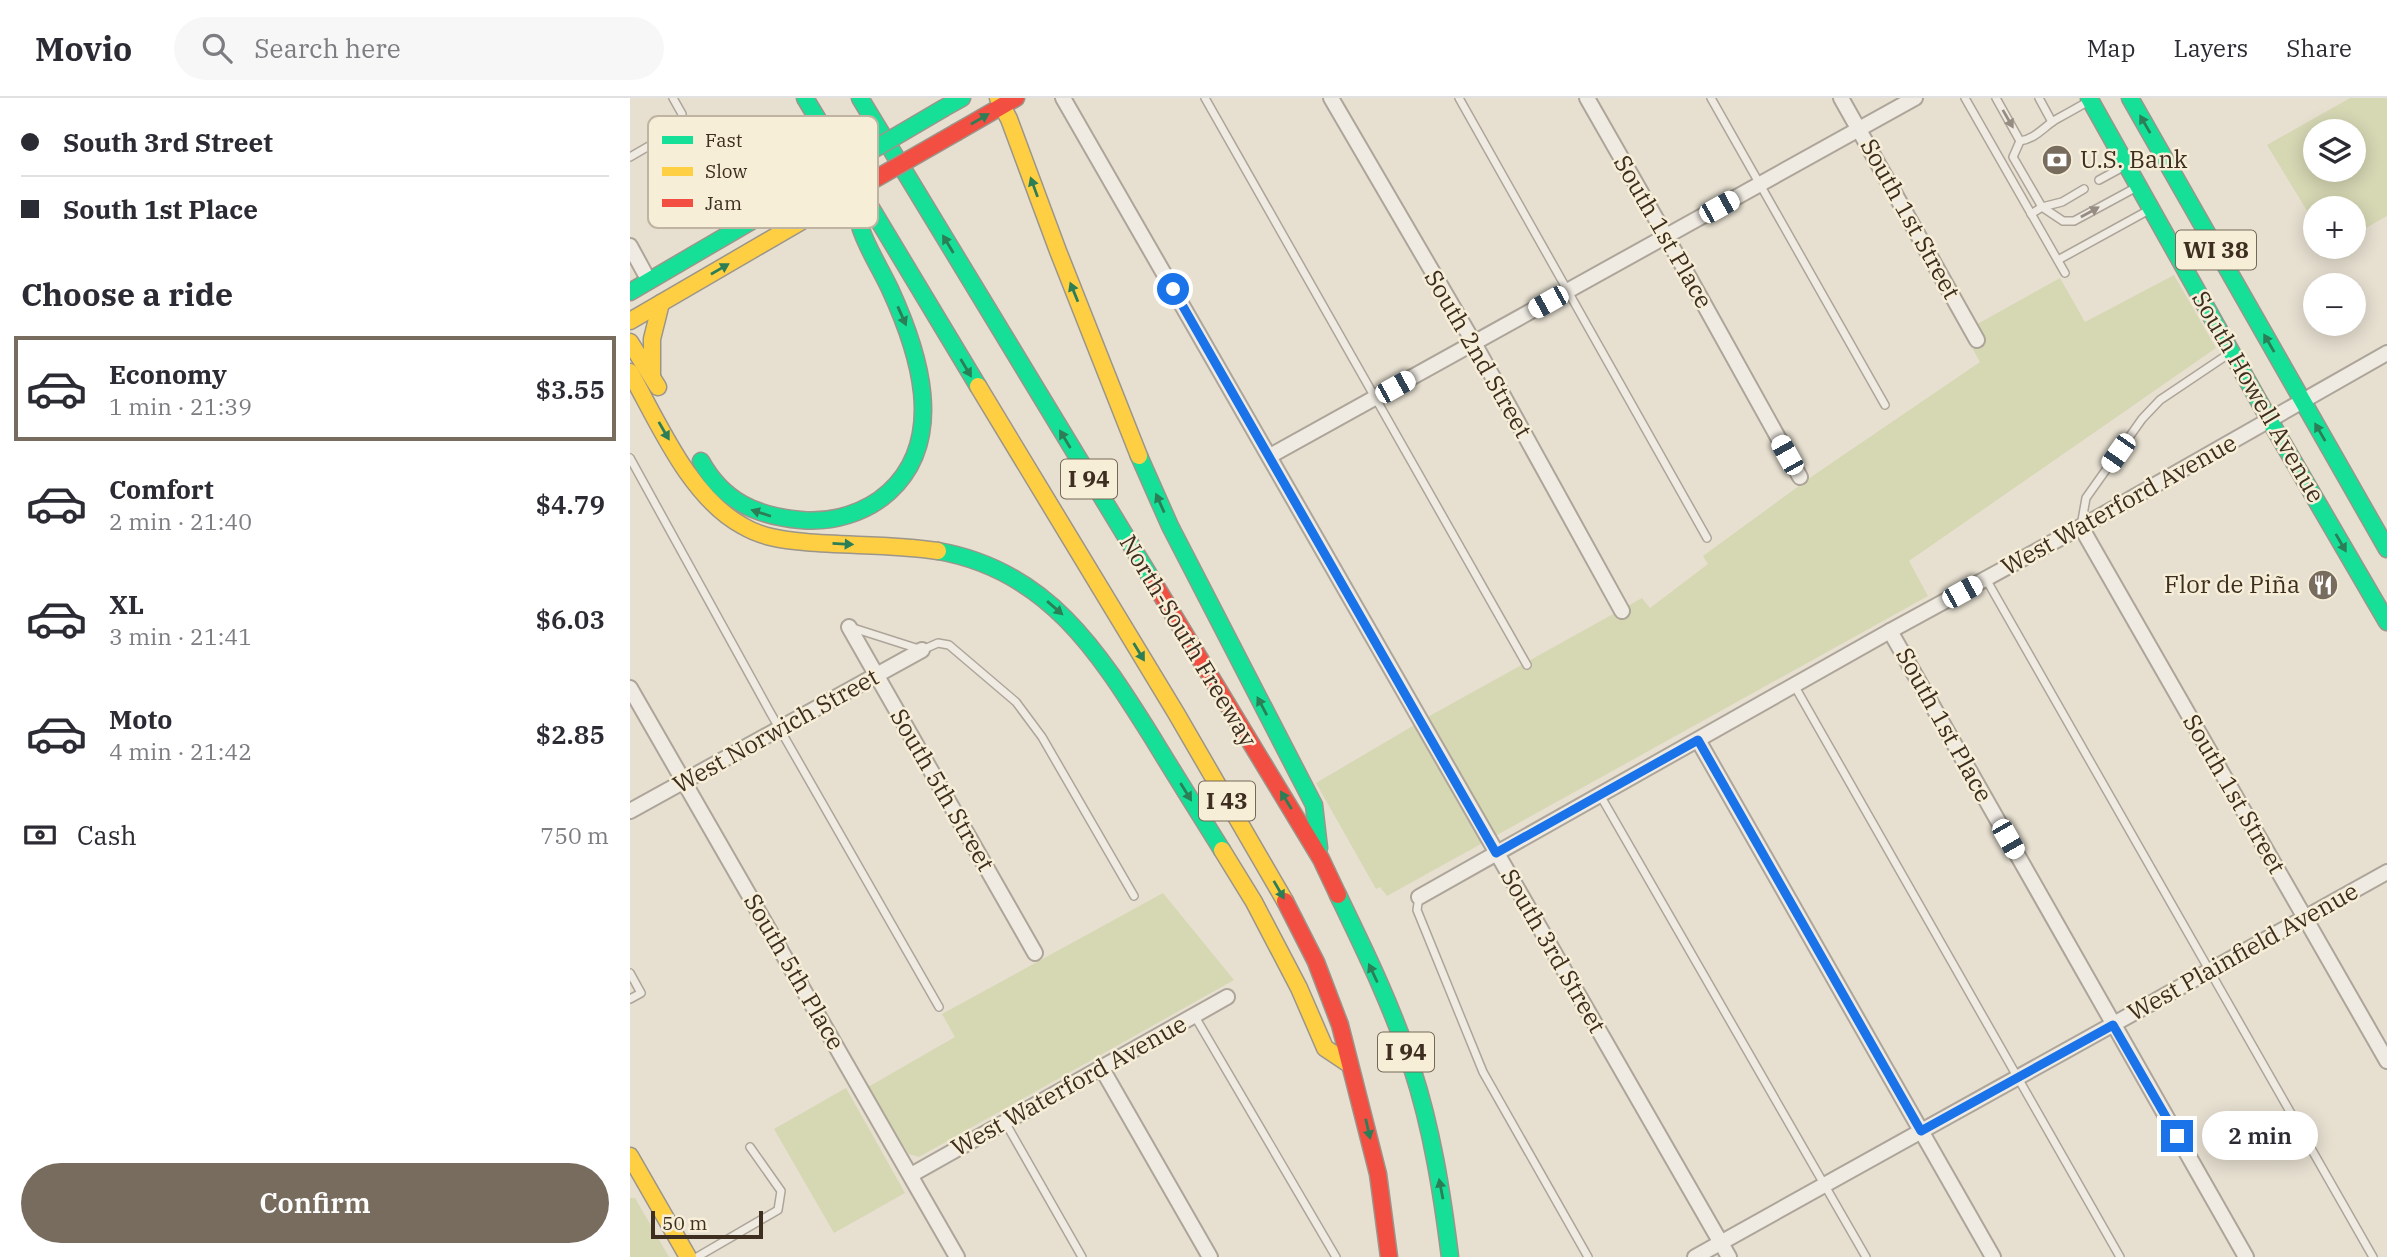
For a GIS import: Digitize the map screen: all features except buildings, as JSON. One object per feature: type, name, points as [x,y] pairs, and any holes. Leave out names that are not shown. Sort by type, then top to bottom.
[{"type":"main road","name":"North-South Freeway","points":[[805,98],[815,116]]},
{"type":"main road","name":"North-South Freeway","points":[[860,98],[871,116]]},
{"type":"main road","points":[[878,147],[961,98]]},
{"type":"main road","name":"South Howell Avenue","points":[[2130,98],[2387,549]]},
{"type":"main road","name":"South Howell Avenue","points":[[2090,99],[2270,421],[2387,622]]},
{"type":"main road","points":[[878,177],[1005,101],[1009,119],[1058,251],[1159,501],[1198,583],[1314,805],[1321,859]]},
{"type":"main road","name":"North-South Freeway","points":[[878,128],[1321,859],[1378,984],[1411,1065],[1442,1195],[1450,1257]]},
{"type":"main road","name":"North-South Freeway","points":[[878,222],[1284,899],[1316,962],[1340,1026],[1373,1149],[1389,1257]]},
{"type":"main road","points":[[630,292],[740,228]]},
{"type":"main road","points":[[630,321],[790,228]]},
{"type":"main road","points":[[694,449],[707,473],[737,502],[756,513],[796,521],[825,522],[868,508],[887,495],[912,464],[921,433],[922,384],[918,362],[906,323],[860,228]]},
{"type":"main road","points":[[652,376],[650,335],[661,303]]},
{"type":"main road","points":[[630,342],[666,401]]},
{"type":"main road","points":[[630,372],[691,477],[709,501],[735,522],[770,537],[802,542],[919,548],[955,554],[1015,578],[1063,614],[1084,635],[1110,670],[1254,902],[1304,998],[1325,1048],[1349,1064]]},
{"type":"main road","points":[[630,1156],[636,1180],[688,1257]]},
{"type":"street","name":"South 3rd Street","points":[[1063,98],[1729,1257]]},
{"type":"street","name":"South 2nd Street","points":[[1331,98],[1474,343],[1622,611]]},
{"type":"street","name":"South 1st Place","points":[[1587,98],[1667,236],[1800,477]]},
{"type":"street","name":"South 1st Street","points":[[1841,98],[1977,340]]},
{"type":"street","points":[[1270,456],[1915,98]]},
{"type":"street","points":[[630,246],[649,281]]},
{"type":"street","name":"West Waterford Avenue","points":[[1419,897],[2387,353]]},
{"type":"street","name":"South 1st Street","points":[[2081,527],[2387,1061]]},
{"type":"street","name":"South 5th Street","points":[[849,627],[1035,953]]},
{"type":"street","name":"South 1st Place","points":[[1890,631],[2246,1257]]},
{"type":"street","name":"West Norwich Street","points":[[630,811],[922,650]]},
{"type":"street","name":"South 5th Place","points":[[630,688],[957,1257]]},
{"type":"street","points":[[1698,740],[1993,1257]]},
{"type":"street","name":"West Plainfield Avenue","points":[[1695,1257],[2387,872]]},
{"type":"street","name":"West Waterford Avenue","points":[[911,1175],[1227,997]]},
{"type":"street","points":[[1101,1067],[1210,1257]]},
{"type":"lane","points":[[673,98],[682,116]]},
{"type":"lane","points":[[1205,98],[1527,665]]},
{"type":"lane","points":[[1459,98],[1707,538]]},
{"type":"lane","points":[[1711,98],[1885,405]]},
{"type":"lane","points":[[1965,98],[2065,273]]},
{"type":"lane","points":[[1996,98],[2020,141]]},
{"type":"lane","points":[[2039,98],[2052,122]]},
{"type":"lane","points":[[2020,141],[2046,129],[2052,122],[2090,99]]},
{"type":"lane","points":[[2020,141],[2013,157],[2042,207],[2063,221],[2074,221],[2138,186]]},
{"type":"lane","points":[[630,157],[648,147]]},
{"type":"lane","points":[[2099,180],[2127,165]]},
{"type":"lane","points":[[2031,214],[2042,207],[2062,202],[2084,189]]},
{"type":"lane","points":[[2058,260],[2151,209]]},
{"type":"lane","points":[[2081,527],[2086,498],[2141,419],[2160,400],[2231,352]]},
{"type":"lane","points":[[630,458],[780,729],[939,1007]]},
{"type":"lane","points":[[1986,579],[2373,1257]]},
{"type":"lane","points":[[849,627],[922,650],[937,643],[949,645],[1016,702],[1042,737],[1134,896]]},
{"type":"lane","points":[[1794,685],[2120,1257]]},
{"type":"lane","points":[[1600,795],[1866,1257]]},
{"type":"lane","points":[[1419,897],[1417,910],[1483,1072],[1588,1257]]},
{"type":"lane","points":[[630,973],[641,993],[630,999]]},
{"type":"lane","points":[[1194,1015],[1336,1257]]},
{"type":"lane","points":[[1004,1121],[1082,1257]]},
{"type":"lane","points":[[697,1257],[778,1210],[781,1191],[750,1147]]},
{"type":"green space","points":[[2350,98],[2387,98],[2387,216],[2366,228],[2366,196],[2303,196],[2303,204],[2267,145],[2303,125],[2303,182],[2366,182],[2366,119],[2313,119]]},
{"type":"green space","points":[[2174,275],[2216,348],[1909,561],[1928,596],[1387,896],[1380,887],[1376,889],[1316,783],[1433,714],[1642,598],[1650,608],[1708,564],[1703,556],[1814,475],[1980,362],[1963,332],[2060,278],[2085,322]]},
{"type":"green space","points":[[1163,893],[1234,980],[919,1157],[909,1154],[868,1087],[955,1037],[942,1014]]},
{"type":"green space","points":[[846,1088],[905,1193],[834,1233],[774,1129]]},
{"type":"green space","points":[[630,1198],[635,1198],[669,1257],[630,1257]]},
{"type":"traffic: fast","points":[[805,98],[816,116]]},
{"type":"traffic: fast","points":[[860,98],[871,116]]},
{"type":"traffic: fast","points":[[944,108],[962,98]]},
{"type":"traffic: fast","points":[[2089,98],[2270,421],[2387,622]]},
{"type":"traffic: fast","points":[[2130,98],[2387,549]]},
{"type":"traffic: fast","points":[[878,147],[944,108]]},
{"type":"traffic: fast","points":[[878,128],[1154,583]]},
{"type":"traffic: fast","points":[[878,220],[978,386]]},
{"type":"traffic: fast","points":[[630,292],[739,228]]},
{"type":"traffic: fast","points":[[701,461],[720,487],[742,504],[769,515],[813,521],[848,515],[870,506],[889,492],[907,470],[918,446],[923,420],[918,366],[900,313],[861,228]]},
{"type":"traffic: fast","points":[[1139,456],[1170,526],[1314,805],[1319,848]]},
{"type":"traffic: fast","points":[[938,551],[976,561],[1010,576],[1066,619],[1111,674],[1222,850]]},
{"type":"traffic: fast","points":[[1338,895],[1387,1002],[1412,1068],[1436,1161],[1450,1257]]},
{"type":"traffic: slow","points":[[998,98],[1009,119],[1139,456]]},
{"type":"traffic: slow","points":[[630,321],[790,228]]},
{"type":"traffic: slow","points":[[652,376],[652,339],[661,303]]},
{"type":"traffic: slow","points":[[630,342],[658,387]]},
{"type":"traffic: slow","points":[[630,372],[691,478],[724,513],[743,526],[765,535],[789,540],[938,551]]},
{"type":"traffic: slow","points":[[978,386],[1176,713],[1285,901]]},
{"type":"traffic: slow","points":[[1222,850],[1254,902],[1299,988],[1325,1048],[1349,1064]]},
{"type":"traffic: slow","points":[[630,1156],[688,1257]]},
{"type":"traffic: jam","points":[[957,132],[1016,98]]},
{"type":"traffic: jam","points":[[878,177],[957,132]]},
{"type":"traffic: jam","points":[[1154,583],[1321,859],[1338,895]]},
{"type":"traffic: jam","points":[[1285,901],[1316,962],[1340,1025],[1378,1174],[1389,1257]]},
{"type":"place","name":"U.S. Bank","points":[[2057,160]]},
{"type":"place","name":"Flor de Piña","points":[[2323,585]]},
{"type":"route","points":[[1173,289],[1496,853],[1698,740],[1921,1131],[2113,1025],[2177,1136]]}]
